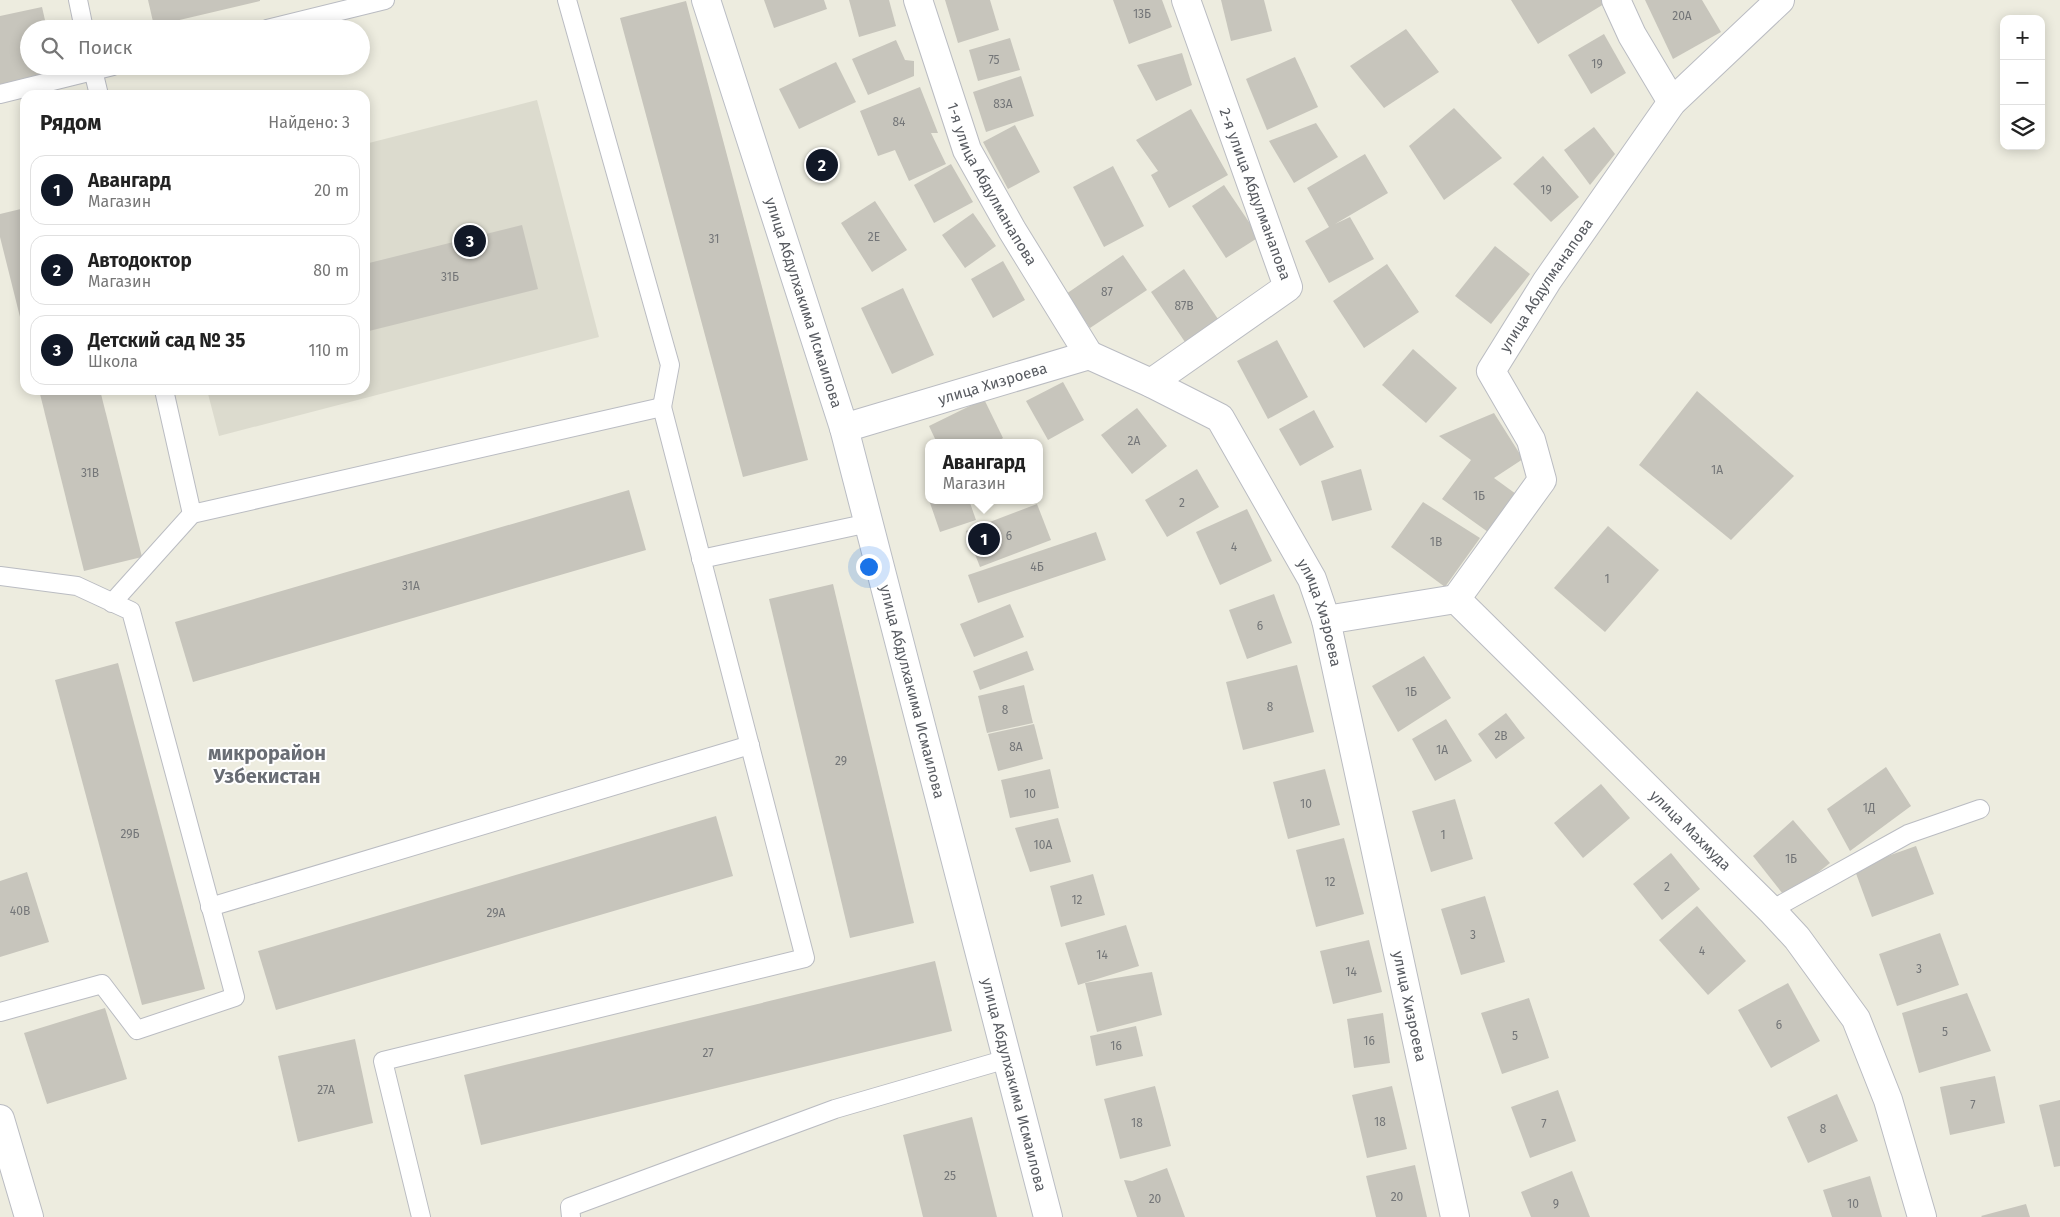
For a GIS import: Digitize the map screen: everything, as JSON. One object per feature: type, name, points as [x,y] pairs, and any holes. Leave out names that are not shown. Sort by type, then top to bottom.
[{"type":"street","name":"улица Абдулхакима Исмаилова","points":[[706,0],[844,428],[1048,1217]]},
{"type":"street","name":"1-я улица Абдулманапова","points":[[918,0],[967,150],[1012,230],[1089,355]]},
{"type":"street","name":"2-я улица Абдулманапова","points":[[1151,383],[1288,288],[1186,0]]},
{"type":"street","points":[[1616,0],[1632,35],[1672,102]]},
{"type":"street","name":"улица Абдулманапова","points":[[1456,599],[1542,480],[1531,440],[1492,371],[1547,281],[1672,102],[1780,0]]},
{"type":"street","name":"улица Хизроева","points":[[844,428],[1089,355],[1151,383],[1220,418],[1312,579],[1326,620],[1455,1217]]},
{"type":"street","points":[[1326,620],[1456,599]]},
{"type":"street","name":"улица Махмуда","points":[[1456,599],[1771,910],[1797,938],[1856,1019],[1888,1100],[1922,1217]]},
{"type":"street","points":[[0,1120],[29,1217]]},
{"type":"lane","points":[[78,0],[82,20]]},
{"type":"lane","points":[[304,20],[385,0]]},
{"type":"lane","points":[[422,1217],[383,1061],[806,958],[662,407],[670,365],[567,0]]},
{"type":"lane","points":[[0,94],[71,75]]},
{"type":"lane","points":[[94,75],[98,90]]},
{"type":"lane","points":[[165,395],[192,514]]},
{"type":"lane","points":[[112,603],[192,514],[662,407]]},
{"type":"lane","points":[[702,559],[869,523]]},
{"type":"lane","points":[[0,576],[77,586],[131,611],[235,997],[137,1030],[102,984],[0,1012]]},
{"type":"lane","points":[[210,907],[750,745]]},
{"type":"lane","points":[[1771,910],[1908,834],[1980,809]]},
{"type":"lane","points":[[571,1217],[570,1207],[835,1109],[1007,1059]]},
{"type":"shaded area","points":[[537,100],[599,337],[219,436],[208,395],[370,395],[370,143]]},
{"type":"building","points":[[148,0],[260,0],[179,20],[153,20]]},
{"type":"building","points":[[764,0],[824,0],[827,9],[774,28]]},
{"type":"building","points":[[849,0],[889,0],[896,26],[859,37]]},
{"type":"building","points":[[945,0],[990,0],[999,30],[958,43]]},
{"type":"building","points":[[1113,0],[1162,0],[1172,27],[1129,44]]},
{"type":"building","points":[[1221,0],[1264,0],[1272,31],[1231,41]]},
{"type":"building","points":[[1511,0],[1602,0],[1604,4],[1538,44]]},
{"type":"building","points":[[1645,0],[1702,0],[1721,32],[1673,59]]},
{"type":"building","points":[[686,1],[808,460],[743,477],[620,18]]},
{"type":"building","points":[[42,7],[45,20],[20,20],[20,75],[47,75],[0,85],[0,16]]},
{"type":"building","points":[[1406,29],[1439,72],[1384,108],[1350,66]]},
{"type":"building","points":[[1604,34],[1626,73],[1591,94],[1568,55]]},
{"type":"building","points":[[1010,38],[1020,70],[978,81],[969,50]]},
{"type":"building","points":[[896,40],[905,60],[914,61],[914,76],[868,95],[852,59]]},
{"type":"building","points":[[1182,53],[1192,85],[1156,101],[1137,65]]},
{"type":"building","points":[[1295,57],[1318,107],[1267,130],[1246,79]]},
{"type":"building","points":[[836,62],[856,102],[799,129],[779,89]]},
{"type":"building","points":[[1021,76],[1034,116],[986,132],[973,92]]},
{"type":"building","points":[[920,87],[938,133],[931,133],[946,164],[909,181],[895,150],[878,156],[860,111]]},
{"type":"building","points":[[1454,108],[1502,158],[1444,200],[1409,146]]},
{"type":"building","points":[[1191,109],[1228,175],[1169,208],[1151,175],[1158,171],[1136,140]]},
{"type":"building","points":[[1316,123],[1338,157],[1294,183],[1269,141]]},
{"type":"building","points":[[1015,125],[1040,172],[1008,189],[983,142]]},
{"type":"building","points":[[1594,127],[1615,154],[1590,185],[1564,150]]},
{"type":"building","points":[[1365,154],[1388,193],[1335,224],[1350,217],[1374,259],[1329,283],[1305,241],[1329,227],[1307,188]]},
{"type":"building","points":[[1543,156],[1579,197],[1551,222],[1513,184]]},
{"type":"building","points":[[951,164],[973,202],[934,223],[914,185]]},
{"type":"building","points":[[1113,166],[1144,226],[1104,247],[1073,187]]},
{"type":"building","points":[[1224,185],[1259,237],[1226,258],[1192,206]]},
{"type":"building","points":[[875,201],[907,250],[872,272],[841,223]]},
{"type":"building","points":[[20,209],[20,317],[0,237],[0,214]]},
{"type":"building","points":[[973,213],[996,246],[965,268],[942,235]]},
{"type":"building","points":[[522,225],[538,289],[370,331],[370,263]]},
{"type":"building","points":[[1495,246],[1530,274],[1491,324],[1455,296]]},
{"type":"building","points":[[1123,255],[1147,290],[1090,328],[1066,294]]},
{"type":"building","points":[[1003,261],[1025,300],[993,318],[971,279]]},
{"type":"building","points":[[1387,264],[1419,312],[1364,348],[1333,301]]},
{"type":"building","points":[[1184,269],[1218,319],[1185,342],[1151,292]]},
{"type":"building","points":[[903,288],[934,355],[892,374],[861,308]]},
{"type":"building","points":[[1277,340],[1308,397],[1268,419],[1237,361]]},
{"type":"building","points":[[1413,349],[1457,388],[1426,423],[1382,385]]},
{"type":"building","points":[[1063,382],[1084,420],[1048,440],[1026,401]]},
{"type":"building","points":[[1697,391],[1794,476],[1731,540],[1639,465]]},
{"type":"building","points":[[40,395],[101,395],[142,557],[84,571]]},
{"type":"building","points":[[984,399],[1003,438],[935,439],[929,426]]},
{"type":"building","points":[[1137,408],[1167,446],[1132,474],[1101,435]]},
{"type":"building","points":[[1314,410],[1334,447],[1300,466],[1279,429]]},
{"type":"building","points":[[1494,413],[1523,459],[1494,478],[1516,494],[1488,532],[1442,499],[1471,460],[1439,436]]},
{"type":"building","points":[[1197,469],[1219,507],[1167,537],[1145,500]]},
{"type":"building","points":[[1361,469],[1372,510],[1332,521],[1321,481]]},
{"type":"building","points":[[629,490],[646,550],[193,682],[175,622]]},
{"type":"building","points":[[1423,502],[1480,538],[1445,587],[1391,547]]},
{"type":"building","points":[[930,504],[970,504],[976,520],[940,532]]},
{"type":"building","points":[[1037,504],[1051,540],[980,567],[966,531]]},
{"type":"building","points":[[1247,509],[1272,561],[1220,585],[1196,532]]},
{"type":"building","points":[[1608,526],[1659,570],[1605,632],[1554,588]]},
{"type":"building","points":[[1096,532],[1106,560],[978,603],[968,575]]},
{"type":"building","points":[[833,584],[914,923],[850,938],[769,599]]},
{"type":"building","points":[[1274,594],[1292,643],[1247,659],[1229,610]]},
{"type":"building","points":[[1010,604],[1024,637],[974,657],[960,624]]},
{"type":"building","points":[[1027,651],[1034,670],[980,690],[973,671]]},
{"type":"building","points":[[1424,656],[1451,698],[1398,732],[1372,686]]},
{"type":"building","points":[[118,663],[205,989],[142,1005],[55,680]]},
{"type":"building","points":[[1297,665],[1314,732],[1243,750],[1226,682]]},
{"type":"building","points":[[1024,685],[1033,723],[987,733],[978,696]]},
{"type":"building","points":[[1506,713],[1525,738],[1496,759],[1478,734]]},
{"type":"building","points":[[1446,719],[1472,761],[1435,781],[1412,739]]},
{"type":"building","points":[[1034,724],[1043,759],[998,771],[988,734]]},
{"type":"building","points":[[1886,767],[1911,806],[1850,851],[1827,809]]},
{"type":"building","points":[[1050,769],[1059,808],[1010,818],[1001,780]]},
{"type":"building","points":[[1325,769],[1340,825],[1288,839],[1273,782]]},
{"type":"building","points":[[1601,784],[1630,818],[1583,858],[1554,823]]},
{"type":"building","points":[[1455,799],[1473,859],[1431,872],[1412,811]]},
{"type":"building","points":[[716,816],[733,876],[276,1010],[258,951]]},
{"type":"building","points":[[1058,818],[1071,862],[1030,872],[1015,828]]},
{"type":"building","points":[[1793,820],[1830,863],[1786,898],[1753,856]]},
{"type":"building","points":[[1344,838],[1364,914],[1316,927],[1296,850]]},
{"type":"building","points":[[1916,846],[1934,894],[1872,917],[1854,868]]},
{"type":"building","points":[[1671,853],[1700,889],[1662,920],[1633,884]]},
{"type":"building","points":[[27,872],[49,942],[0,957],[0,881]]},
{"type":"building","points":[[1093,874],[1105,915],[1061,927],[1050,886]]},
{"type":"building","points":[[1485,896],[1505,962],[1461,975],[1441,909]]},
{"type":"building","points":[[1697,906],[1746,961],[1708,995],[1659,940]]},
{"type":"building","points":[[1126,925],[1139,966],[1078,985],[1065,943]]},
{"type":"building","points":[[1940,933],[1959,985],[1897,1006],[1879,954]]},
{"type":"building","points":[[1369,940],[1382,992],[1333,1004],[1320,951]]},
{"type":"building","points":[[935,961],[952,1031],[481,1145],[464,1075]]},
{"type":"building","points":[[1152,972],[1162,1015],[1097,1032],[1085,983]]},
{"type":"building","points":[[1788,983],[1820,1041],[1771,1068],[1738,1010]]},
{"type":"building","points":[[1967,993],[1991,1051],[1919,1073],[1902,1013]]},
{"type":"building","points":[[1529,998],[1549,1058],[1502,1074],[1481,1013]]},
{"type":"building","points":[[105,1008],[127,1079],[47,1104],[24,1033]]},
{"type":"building","points":[[1383,1013],[1390,1063],[1354,1068],[1347,1019]]},
{"type":"building","points":[[1136,1026],[1143,1056],[1096,1066],[1090,1036]]},
{"type":"building","points":[[355,1039],[373,1123],[298,1142],[278,1056]]},
{"type":"building","points":[[1995,1076],[2005,1123],[1950,1135],[1940,1087]]},
{"type":"building","points":[[1155,1086],[1171,1146],[1120,1159],[1104,1099]]},
{"type":"building","points":[[1392,1086],[1407,1149],[1367,1158],[1352,1095]]},
{"type":"building","points":[[1558,1090],[1576,1141],[1530,1158],[1511,1107]]},
{"type":"building","points":[[1837,1094],[1858,1141],[1808,1163],[1787,1117]]},
{"type":"building","points":[[2060,1100],[2060,1166],[2054,1167],[2039,1105]]},
{"type":"building","points":[[972,1117],[997,1217],[923,1217],[903,1135]]},
{"type":"building","points":[[1415,1165],[1427,1217],[1376,1217],[1366,1176]]},
{"type":"building","points":[[1167,1168],[1185,1217],[1137,1217],[1124,1180],[1132,1181]]},
{"type":"building","points":[[1572,1171],[1590,1217],[1531,1217],[1521,1192]]},
{"type":"building","points":[[1870,1176],[1882,1217],[1832,1217],[1823,1190]]},
{"type":"building","points":[[2026,1204],[2030,1217],[1981,1216]]},
{"type":"place","name":"Автодоктор","points":[[822,165]]},
{"type":"place","name":"Детский сад № 35","points":[[470,241]]},
{"type":"place","name":"Авангард","points":[[984,539]]},
{"type":"district","name":"микрорайон Узбекистан","points":[[267,764]]}]
